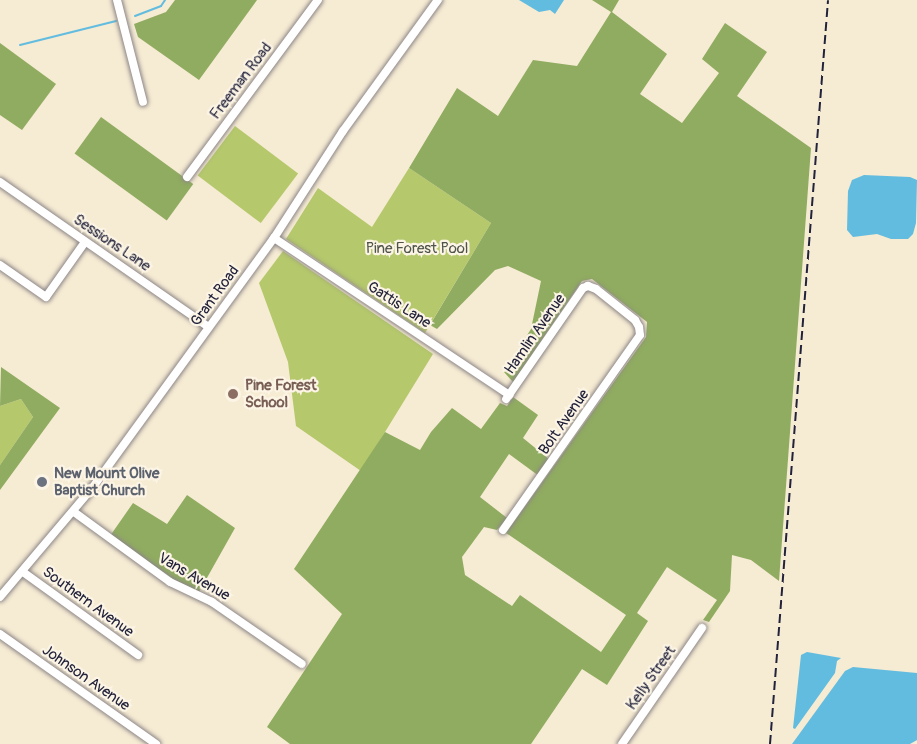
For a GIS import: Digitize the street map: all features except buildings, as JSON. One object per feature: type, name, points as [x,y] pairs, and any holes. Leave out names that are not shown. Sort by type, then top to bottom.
[{"type":"street","points":[[117,0],[143,102]]},
{"type":"street","name":"Freeman Road","points":[[187,177],[318,0]]},
{"type":"street","name":"Grant Road","points":[[0,597],[74,512],[274,238],[343,132],[438,0]]},
{"type":"street","name":"Sessions Lane","points":[[0,182],[209,327]]},
{"type":"street","name":"Gattis Lane","points":[[274,238],[508,397]]},
{"type":"street","points":[[0,265],[46,297],[86,242]]},
{"type":"street","name":"Hamlin Avenue","points":[[508,397],[583,288],[588,286],[596,289],[635,320],[639,327]]},
{"type":"street","name":"Bolt Avenue","points":[[503,530],[640,335],[639,327]]},
{"type":"street","name":"Vans Avenue","points":[[74,512],[170,582],[212,602],[302,664]]},
{"type":"street","name":"Southern Avenue","points":[[23,572],[138,655]]},
{"type":"street","name":"Kelly Street","points":[[622,744],[702,628]]},
{"type":"street","name":"Johnson Avenue","points":[[0,634],[156,744]]},
{"type":"green space","points":[[175,0],[257,0],[199,80],[138,37],[134,24],[166,12]]},
{"type":"green space","points":[[592,0],[619,0],[612,12],[667,54],[640,94],[682,123],[719,73],[702,59],[725,23],[767,52],[737,96],[811,148],[779,581],[751,560],[732,555],[730,591],[709,622],[703,620],[717,600],[667,567],[637,613],[648,621],[607,685],[582,669],[531,744],[290,744],[267,727],[342,614],[294,569],[385,432],[420,450],[431,432],[452,408],[481,429],[500,403],[507,406],[513,397],[538,415],[523,438],[550,460],[539,476],[509,454],[480,497],[507,518],[497,530],[484,527],[462,557],[465,575],[512,606],[520,595],[601,652],[626,615],[506,533],[646,337],[647,322],[592,279],[582,281],[513,382],[504,372],[531,329],[541,281],[508,266],[495,270],[437,329],[430,325],[491,223],[409,168],[457,88],[498,116],[533,60],[577,66],[611,12]]},
{"type":"green space","points":[[0,43],[56,84],[22,130],[0,115]]},
{"type":"green space","points":[[101,117],[193,184],[167,220],[75,153]]},
{"type":"green space","points":[[235,126],[298,174],[261,223],[198,176]]},
{"type":"green space","name":"Pine Forest Pool","points":[[409,168],[491,223],[425,333],[286,239],[318,188],[372,227]]},
{"type":"green space","points":[[283,251],[433,354],[361,471],[296,426],[288,362],[259,283]]},
{"type":"green space","points":[[1,367],[60,408],[0,490],[0,465],[33,417],[21,399],[0,406]]},
{"type":"green space","points":[[21,399],[33,417],[0,465],[0,406]]},
{"type":"green space","points":[[187,495],[235,528],[199,592],[175,580],[110,536],[133,503],[167,524]]},
{"type":"water","points":[[519,0],[564,0],[555,14],[550,10],[539,12]]},
{"type":"water","points":[[864,175],[910,177],[917,180],[916,223],[913,234],[908,239],[891,239],[877,234],[853,237],[847,230],[848,191],[852,180]]},
{"type":"water","points":[[807,652],[841,658],[837,661],[835,673],[795,729],[793,728],[801,655]]},
{"type":"water","points":[[853,667],[917,673],[917,740],[910,744],[792,744],[845,671]]},
{"type":"waterway","points":[[135,16],[161,6],[165,0]]},
{"type":"waterway","points":[[20,45],[116,21]]},
{"type":"railway","points":[[770,744],[828,0]]},
{"type":"place","name":"Pine Forest School","points":[[233,394]]},
{"type":"place","name":"New Mount Olive Baptist Church","points":[[42,482]]}]
